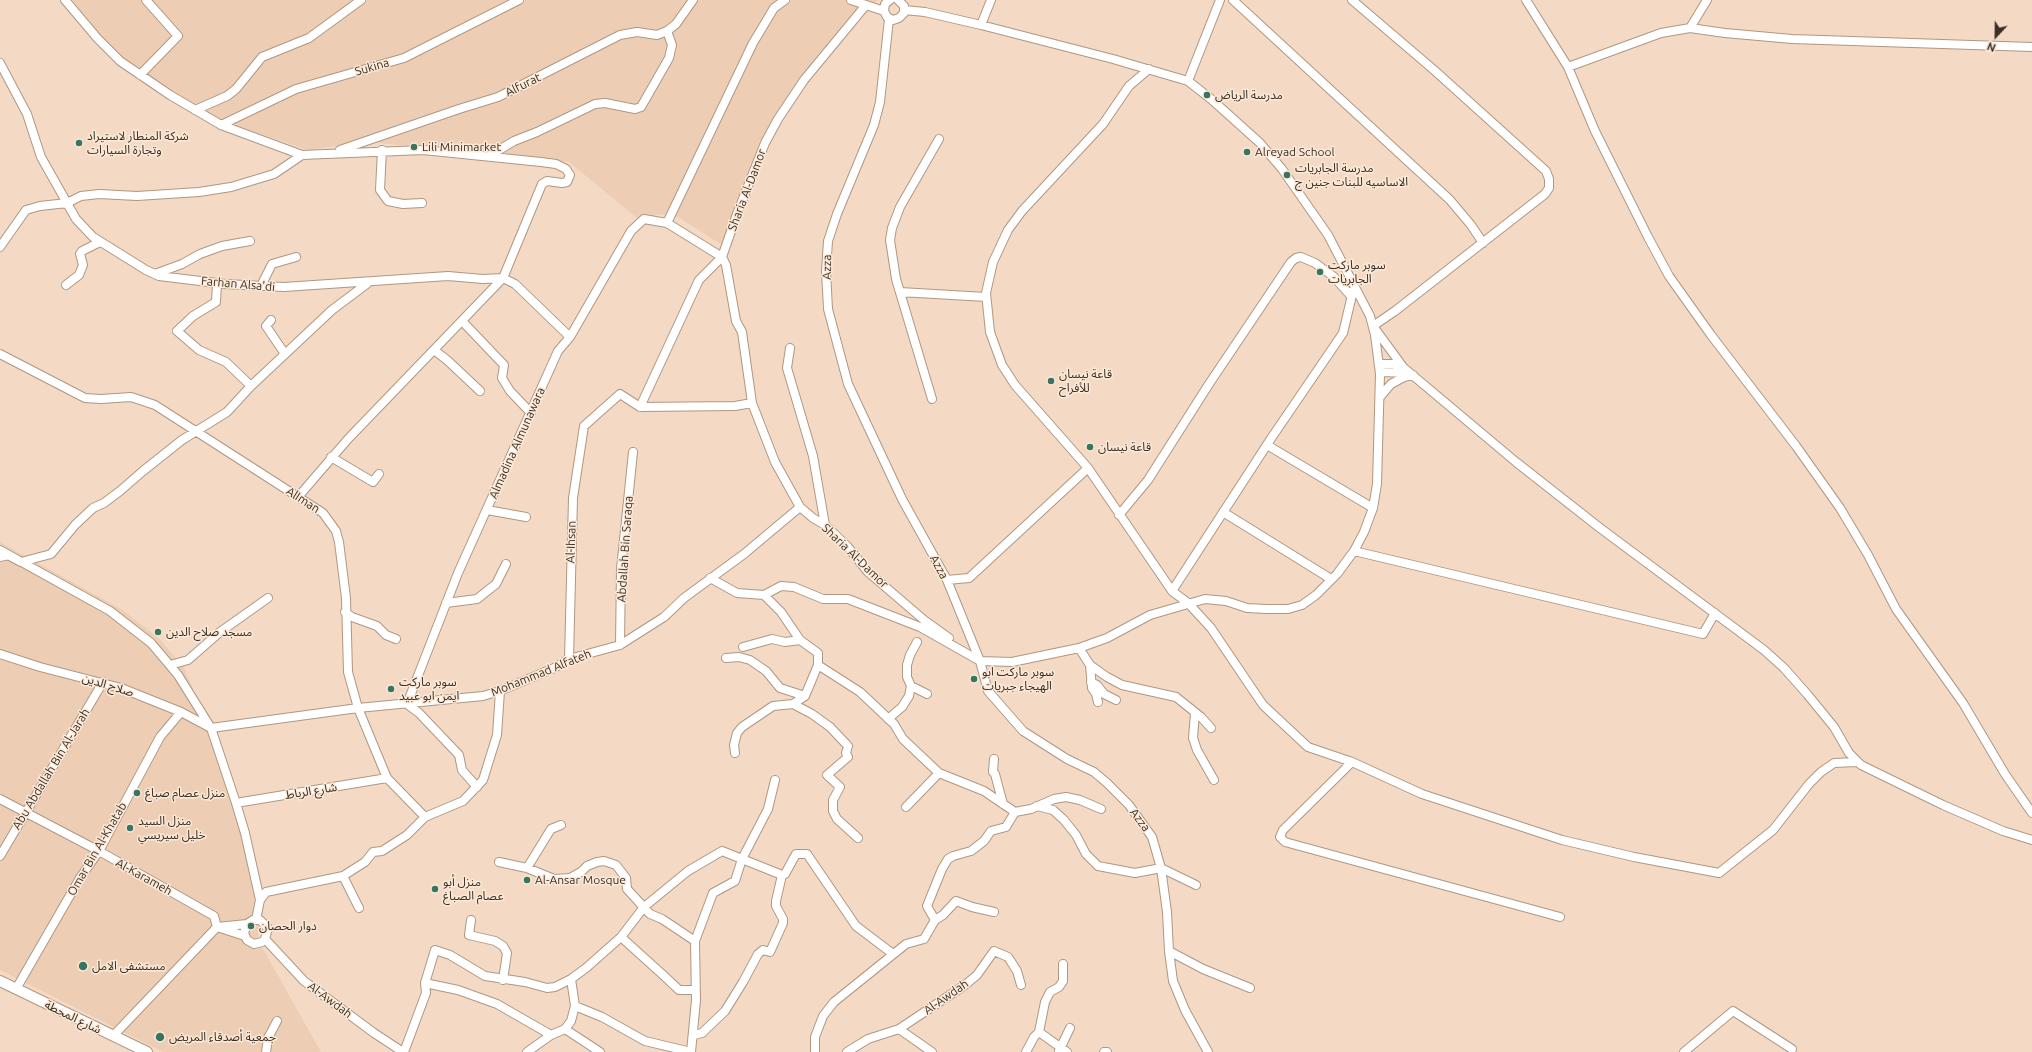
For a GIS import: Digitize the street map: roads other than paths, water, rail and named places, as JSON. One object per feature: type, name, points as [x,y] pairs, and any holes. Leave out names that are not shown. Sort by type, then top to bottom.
[{"type":"main road","name":"شارع المحطة","points":[[0,981],[147,1052]]},
{"type":"street","points":[[65,0],[98,39],[120,61],[140,75],[221,125],[302,154],[382,150],[423,150],[556,164],[566,168],[570,175],[569,180],[565,183],[547,181],[542,184],[503,278],[331,457],[298,497]]},
{"type":"street","points":[[140,75],[178,36],[146,0]]},
{"type":"street","points":[[195,110],[219,101],[232,92],[262,57],[309,38],[361,0]]},
{"type":"street","name":"Sukina","points":[[221,125],[296,89],[404,58],[519,0]]},
{"type":"street","points":[[489,156],[514,141],[537,132],[595,104],[605,103],[634,109],[639,108],[669,58],[672,45],[667,32],[676,24],[693,0]]},
{"type":"street","points":[[667,223],[753,43],[774,8],[785,0]]},
{"type":"street","points":[[851,0],[884,11],[890,18],[899,18],[904,10],[902,3],[898,0]]},
{"type":"street","points":[[884,11],[885,4],[890,0]]},
{"type":"street","points":[[981,25],[991,0]]},
{"type":"street","points":[[1188,81],[1220,0]]},
{"type":"street","points":[[1233,0],[1450,200],[1471,225],[1483,243]]},
{"type":"street","points":[[1352,0],[1434,70],[1546,171],[1549,179],[1548,188],[1545,194],[1396,311],[1373,326]]},
{"type":"street","points":[[1526,0],[1568,67],[1595,131],[1669,276],[1711,335],[1796,446],[1840,508],[1868,555],[1896,609],[1963,703],[2004,774],[2032,813]]},
{"type":"street","points":[[1690,28],[1707,0]]},
{"type":"street","name":"Sharia Al-Damor","points":[[866,5],[804,80],[778,119],[765,143],[722,257],[726,265],[736,321],[742,332],[752,403],[775,462],[800,507],[813,518],[826,525],[847,546],[868,572],[924,620],[980,661]]},
{"type":"street","points":[[904,10],[925,12],[981,25],[1149,69],[1188,81],[1211,99],[1260,143],[1282,169],[1328,235],[1355,285],[1373,326],[1409,372],[1552,490],[1764,650],[1784,668],[1834,727],[1849,753],[1857,762],[1874,772],[1943,805],[2003,831],[2032,840]]},
{"type":"street","name":"Azza","points":[[890,18],[880,102],[874,125],[837,214],[828,241],[826,271],[828,309],[848,384],[902,498],[947,580],[980,661],[988,690],[1023,731],[1067,760],[1094,772],[1107,783],[1128,805],[1152,836],[1161,868],[1167,912],[1169,951],[1173,981],[1184,1010],[1208,1052]]},
{"type":"street","points":[[1568,67],[1661,33],[1690,28],[1725,33],[1792,39],[2032,47]]},
{"type":"street","name":"Alfurat","points":[[336,152],[355,144],[498,97],[620,35],[637,32],[656,35],[667,32]]},
{"type":"street","name":"Farhan Alsa'di","points":[[0,63],[27,114],[41,158],[81,226],[100,242],[154,274],[217,283],[284,287],[448,276],[483,279],[503,278]]},
{"type":"street","points":[[1149,69],[1129,86],[1103,124],[1014,220],[997,251],[990,274],[986,297],[988,321],[993,344],[1008,376],[1088,468],[1172,591],[1188,603],[1211,628],[1263,705],[1308,747],[1352,762],[1422,794],[1562,840],[1634,857],[1719,873],[1773,830],[1809,784],[1821,772],[1834,763],[1857,762]]},
{"type":"street","points":[[932,399],[900,292],[891,253],[890,240],[892,228],[900,207],[939,139]]},
{"type":"street","points":[[382,150],[380,190],[388,201],[403,204],[422,203]]},
{"type":"street","points":[[0,247],[26,210],[40,206],[67,203],[81,196],[100,194],[137,196],[199,192],[232,187],[274,174],[302,154]]},
{"type":"street","name":"Almadina Almunawara","points":[[407,704],[446,603],[558,351],[570,337],[634,226],[645,218],[667,223],[722,257]]},
{"type":"street","points":[[154,274],[182,264],[200,254],[222,246],[250,241]]},
{"type":"street","points":[[66,285],[79,275],[83,265],[80,254],[82,251],[100,242]]},
{"type":"street","points":[[261,286],[272,264],[296,257]]},
{"type":"street","points":[[722,257],[699,280],[640,407],[736,406],[752,403]]},
{"type":"street","points":[[1120,515],[1148,480],[1291,262],[1301,257],[1315,262],[1334,277],[1351,296]]},
{"type":"street","points":[[503,278],[515,284],[570,337]]},
{"type":"street","points":[[0,550],[21,562],[51,554],[75,525],[93,508],[104,503],[142,471],[196,431],[227,412],[284,354],[332,310],[368,282]]},
{"type":"street","points":[[217,283],[216,302],[193,316],[177,331],[199,350],[226,362],[251,386]]},
{"type":"street","points":[[1172,591],[1267,445],[1343,333],[1347,324],[1351,296],[1355,285]]},
{"type":"street","points":[[900,292],[986,297]]},
{"type":"street","points":[[271,320],[266,326],[284,354]]},
{"type":"street","points":[[462,321],[504,365],[502,378],[510,391],[531,413]]},
{"type":"street","points":[[710,578],[737,593],[764,594],[781,586],[794,587],[823,599],[848,599],[920,627],[980,661],[1012,662],[1079,648],[1106,638],[1150,615],[1205,599],[1226,601],[1247,608],[1288,609],[1302,605],[1316,595],[1354,551],[1364,532],[1373,508],[1377,484],[1380,397],[1379,368],[1373,326]]},
{"type":"street","points":[[790,348],[787,368],[813,456],[826,525]]},
{"type":"street","points":[[434,350],[480,391]]},
{"type":"street","name":"AlIman","points":[[0,354],[85,398],[101,399],[131,397],[146,401],[196,431],[323,513],[336,531],[339,542],[346,598],[345,612],[348,672],[358,708],[387,778],[425,817]]},
{"type":"street","points":[[1379,368],[1393,364],[1409,372]]},
{"type":"street","points":[[1380,397],[1391,384],[1404,377],[1409,372]]},
{"type":"street","name":"Al-Ihsan","points":[[569,659],[573,498],[584,426],[620,394],[640,407]]},
{"type":"street","points":[[1267,445],[1373,508]]},
{"type":"street","name":"Abdallah Bin Saraqa","points":[[620,645],[621,569],[633,452]]},
{"type":"street","points":[[331,457],[373,482],[379,474]]},
{"type":"street","points":[[947,580],[969,578],[1088,468]]},
{"type":"street","name":"Mohammad Alfateh","points":[[211,728],[358,708],[483,696],[500,691],[554,668],[569,659],[620,645],[664,617],[710,578],[744,554],[800,507]]},
{"type":"street","points":[[487,510],[526,517]]},
{"type":"street","points":[[1223,512],[1331,579]]},
{"type":"street","points":[[1354,551],[1703,634],[1715,613]]},
{"type":"street","points":[[0,557],[8,555],[110,611],[151,644],[170,665],[211,728],[245,834],[260,900],[256,920]]},
{"type":"street","points":[[446,603],[477,599],[496,584],[506,564]]},
{"type":"street","points":[[735,753],[736,739],[742,727],[774,706],[793,704],[805,696],[818,664],[818,653],[800,640],[781,612],[764,594]]},
{"type":"street","points":[[170,665],[188,660],[220,632],[268,598]]},
{"type":"street","points":[[345,612],[352,617],[377,626],[386,635],[396,640]]},
{"type":"street","points":[[743,647],[772,639],[785,642],[800,640]]},
{"type":"street","points":[[888,719],[902,707],[910,696],[911,686],[907,676],[907,665],[917,642]]},
{"type":"street","points":[[1079,648],[1090,665],[1122,685],[1176,697],[1211,728]]},
{"type":"street","name":"صلاح الدين","points":[[0,654],[40,667],[103,682],[181,712],[211,728]]},
{"type":"street","points":[[726,658],[739,657],[750,660],[766,671],[780,688],[805,696]]},
{"type":"street","points":[[818,664],[860,692],[888,719],[903,739],[939,773],[984,791],[1015,812],[1031,809],[1054,799],[1066,798],[1080,800],[1101,809]]},
{"type":"street","points":[[1090,665],[1091,682],[1098,702]]},
{"type":"street","name":"Abu Abdallah Bin Al-Jarah","points":[[0,856],[24,812],[103,682]]},
{"type":"street","points":[[1091,682],[1097,685],[1104,694],[1116,700]]},
{"type":"street","points":[[911,686],[927,694]]},
{"type":"street","points":[[260,900],[266,892],[343,876],[364,862],[373,852],[382,851],[407,835],[425,817],[462,801],[483,780],[497,735],[500,691]]},
{"type":"street","points":[[407,704],[419,713],[460,755],[462,770],[477,787]]},
{"type":"street","points":[[793,704],[812,714],[830,727],[848,746],[846,753],[848,757],[827,774],[840,787],[832,800],[833,812],[837,819],[858,838]]},
{"type":"street","name":"Omar Bin Al-Khatab","points":[[16,989],[80,878],[99,851],[160,737],[181,712]]},
{"type":"street","points":[[1195,713],[1193,738],[1214,780]]},
{"type":"street","points":[[994,759],[992,772],[995,774],[1002,804]]},
{"type":"street","points":[[1352,762],[1283,830],[1280,837],[1285,842],[1560,917]]},
{"type":"street","points":[[906,807],[939,773]]},
{"type":"street","name":"شارع الرباط","points":[[236,803],[387,778]]},
{"type":"street","points":[[575,1006],[602,1017],[645,1041],[691,1052],[694,1035],[695,941],[713,893],[735,881],[742,859],[768,809],[775,780]]},
{"type":"street","name":"Al-Karameh","points":[[0,799],[99,851],[214,916],[217,927]]},
{"type":"street","points":[[1037,806],[1053,810],[1064,820],[1076,835],[1086,854],[1098,866],[1135,873],[1161,868],[1196,885]]},
{"type":"street","points":[[935,920],[927,906],[947,860],[953,856],[971,851],[984,841],[992,830],[1006,827],[1015,812]]},
{"type":"street","points":[[527,868],[551,829],[561,825]]},
{"type":"street","points":[[404,1052],[426,993],[425,983],[435,950],[450,955],[485,976],[503,980],[525,982],[547,988],[571,979],[586,968],[621,937],[644,907],[688,871],[722,851],[782,875]]},
{"type":"street","points":[[694,1035],[702,1033],[725,1011],[758,954],[763,950],[770,952],[783,923],[783,919],[776,906],[782,875],[785,874],[796,854],[807,854],[856,926],[893,954]]},
{"type":"street","points":[[499,862],[527,868],[554,879],[570,878],[581,872],[587,866],[597,862],[616,865],[626,878],[627,889],[650,914],[662,919],[695,941]]},
{"type":"street","points":[[343,876],[359,908]]},
{"type":"street","points":[[815,1052],[815,1037],[823,1016],[834,1002],[906,944],[924,939],[935,920],[943,916],[956,901],[972,907],[994,912]]},
{"type":"street","points":[[113,1036],[217,927],[247,924],[256,920],[263,922],[268,928],[265,939],[262,942],[254,944],[247,940],[244,930],[247,924]]},
{"type":"street","points":[[471,920],[469,935],[495,941],[503,946],[508,953],[503,980]]},
{"type":"street","points":[[217,927],[245,936]]},
{"type":"street","points":[[621,937],[678,990],[695,990]]},
{"type":"street","name":"Al-Awdah","points":[[265,939],[304,981],[374,1033],[404,1052]]},
{"type":"street","name":"Al-Awdah","points":[[846,1052],[868,1040],[899,1029],[971,980],[977,975],[994,951],[1008,957],[1017,970],[1021,985]]},
{"type":"street","points":[[1169,951],[1203,969],[1250,988]]},
{"type":"street","points":[[1026,1052],[1039,1032],[1045,1002],[1050,992],[1059,987],[1063,981],[1063,964]]},
{"type":"street","points":[[528,1052],[551,1035],[565,1030],[572,1021],[575,1006],[571,979]]},
{"type":"street","points":[[425,983],[458,990],[497,1004],[551,1035]]},
{"type":"street","points":[[1684,1052],[1733,1011],[1792,1049]]},
{"type":"street","points":[[266,1052],[268,1038],[277,1022]]},
{"type":"street","points":[[1039,1032],[1062,1050],[1070,1028]]},
{"type":"street","points":[[899,1029],[932,1052]]},
{"type":"street","points":[[565,1030],[600,1052]]},
{"type":"place","name":"مدرسة الرياض","points":[[1207,95]]},
{"type":"place","name":"شركة المنطار لاستيراد وتجارة السيارات","points":[[79,143]]},
{"type":"place","name":"Lili Minimarket","points":[[414,147]]},
{"type":"place","name":"Alreyad School","points":[[1247,152]]},
{"type":"place","name":"مدرسة الجابريات الاساسيه للبنات جنين ج","points":[[1287,175]]},
{"type":"place","name":"سوبر ماركت الجابريات","points":[[1320,272]]},
{"type":"place","name":"قاعة نيسان للأفراح","points":[[1051,381]]},
{"type":"place","name":"قاعة نيسان","points":[[1090,447]]},
{"type":"place","name":"مسجد صلاح الدين","points":[[158,632]]},
{"type":"place","name":"سوبر ماركت ابو الهيجاء جبريات","points":[[974,679]]},
{"type":"place","name":"سوبر ماركت ايمن ابو عبيد","points":[[391,689]]},
{"type":"place","name":"منزل عصام صباغ","points":[[137,793]]},
{"type":"place","name":"منزل السيد خليل سيريسي","points":[[130,828]]},
{"type":"place","name":"Al-Ansar Mosque","points":[[527,880]]},
{"type":"place","name":"منزل أبو عصام الصباغ","points":[[435,889]]},
{"type":"place","name":"دوار الحصان","points":[[251,926]]},
{"type":"place","name":"مستشفى الامل","points":[[83,966]]},
{"type":"place","name":"جمعية أصدقاء المريض","points":[[160,1037]]}]
